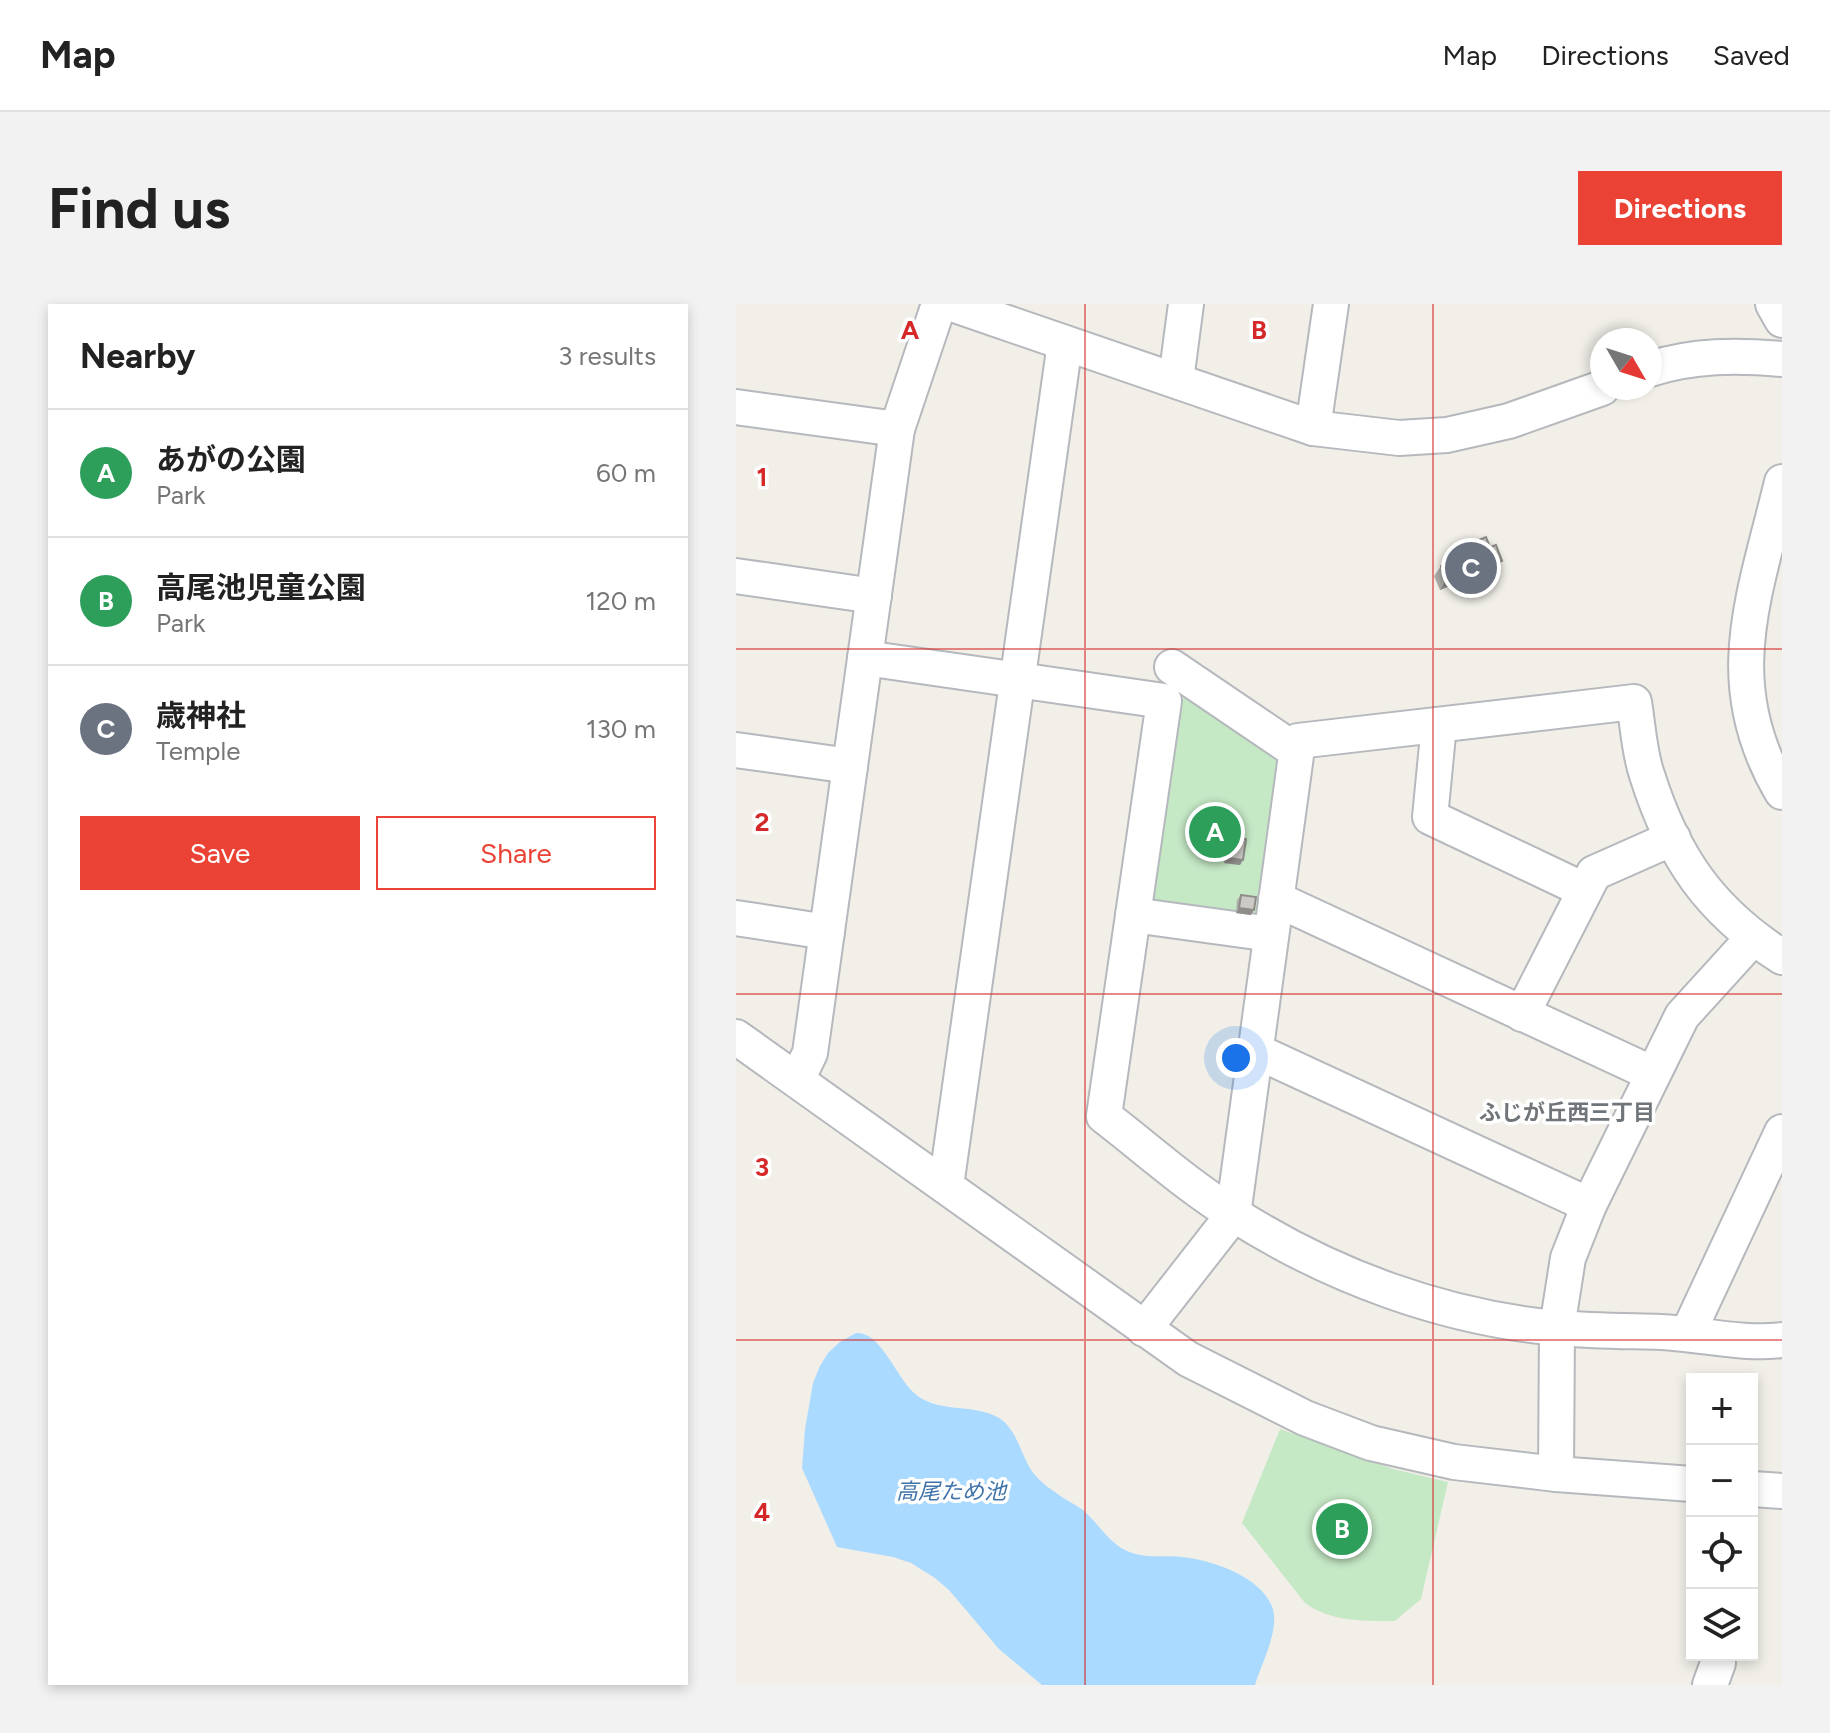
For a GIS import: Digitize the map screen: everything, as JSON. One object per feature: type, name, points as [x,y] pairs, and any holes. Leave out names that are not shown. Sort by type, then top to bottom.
[{"type":"street","points":[[797,1080],[810,1053],[897,429],[939,304]]},
{"type":"street","points":[[952,304],[1313,428],[1399,438],[1447,435],[1509,421],[1590,392]]},
{"type":"street","points":[[1176,380],[1186,304]]},
{"type":"street","points":[[1313,428],[1331,304]]},
{"type":"street","points":[[1773,304],[1782,320]]},
{"type":"street","points":[[946,1186],[1065,343]]},
{"type":"street","points":[[1662,366],[1686,359],[1729,356],[1780,367]]},
{"type":"street","points":[[736,407],[897,429]]},
{"type":"street","points":[[1782,482],[1747,622],[1745,667],[1750,712],[1760,750],[1782,792]]},
{"type":"street","points":[[736,576],[874,596]]},
{"type":"street","points":[[865,658],[1164,701],[1104,1116],[1233,1215],[1330,1268],[1410,1298],[1481,1316],[1557,1328],[1688,1333],[1765,1342],[1782,1340]]},
{"type":"street","points":[[1172,667],[1296,751]]},
{"type":"street","points":[[1144,1329],[1233,1215],[1298,741],[1634,702],[1646,773],[1673,838],[1693,876],[1718,906],[1753,938],[1782,957]]},
{"type":"street","points":[[1439,725],[1430,817],[1584,890]]},
{"type":"street","points":[[736,750],[850,766]]},
{"type":"street","points":[[1522,1014],[1594,873],[1673,838]]},
{"type":"street","points":[[1276,899],[1653,1074]]},
{"type":"street","points":[[1133,915],[1271,934]]},
{"type":"street","points":[[736,918],[827,932]]},
{"type":"street","points":[[1556,1474],[1557,1328],[1568,1258],[1589,1205],[1682,1016],[1753,938]]},
{"type":"street","points":[[736,1037],[1188,1359],[1305,1418],[1371,1443],[1454,1462],[1556,1474],[1686,1484]]},
{"type":"street","points":[[1256,1051],[1589,1205]]},
{"type":"street","points":[[1688,1333],[1782,1132]]},
{"type":"street","points":[[1758,1489],[1782,1491]]},
{"type":"green space","points":[[1192,692],[1284,755],[1261,925],[1147,909],[1175,705]]},
{"type":"green space","points":[[1280,1429],[1393,1469],[1448,1482],[1421,1599],[1395,1621],[1337,1617],[1305,1603],[1242,1523]]},
{"type":"water","name":"高尾ため池","points":[[856,1333],[873,1339],[907,1385],[922,1399],[933,1404],[978,1410],[999,1418],[1011,1429],[1036,1476],[1083,1510],[1109,1538],[1127,1551],[1208,1562],[1251,1581],[1270,1602],[1274,1615],[1270,1642],[1255,1685],[1042,1685],[999,1649],[935,1578],[911,1563],[893,1557],[837,1547],[802,1468],[805,1429],[813,1383],[820,1366],[840,1342]]},
{"type":"building","points":[[1486,537],[1490,547],[1496,545],[1502,561],[1496,563],[1499,571],[1470,583],[1467,577],[1463,579],[1461,575],[1446,580],[1441,566],[1455,561],[1453,557],[1459,555],[1457,549]]},
{"type":"building","points":[[1230,837],[1246,839],[1243,860],[1228,858]]},
{"type":"building","points":[[1241,895],[1256,897],[1254,910],[1239,908]]},
{"type":"place","name":"歳神社","points":[[1471,568]]},
{"type":"place","name":"あがの公園","points":[[1215,832]]},
{"type":"place","name":"高尾池児童公園","points":[[1342,1529]]},
{"type":"district","name":"ふじが丘西三丁目","points":[[1567,1112]]}]
